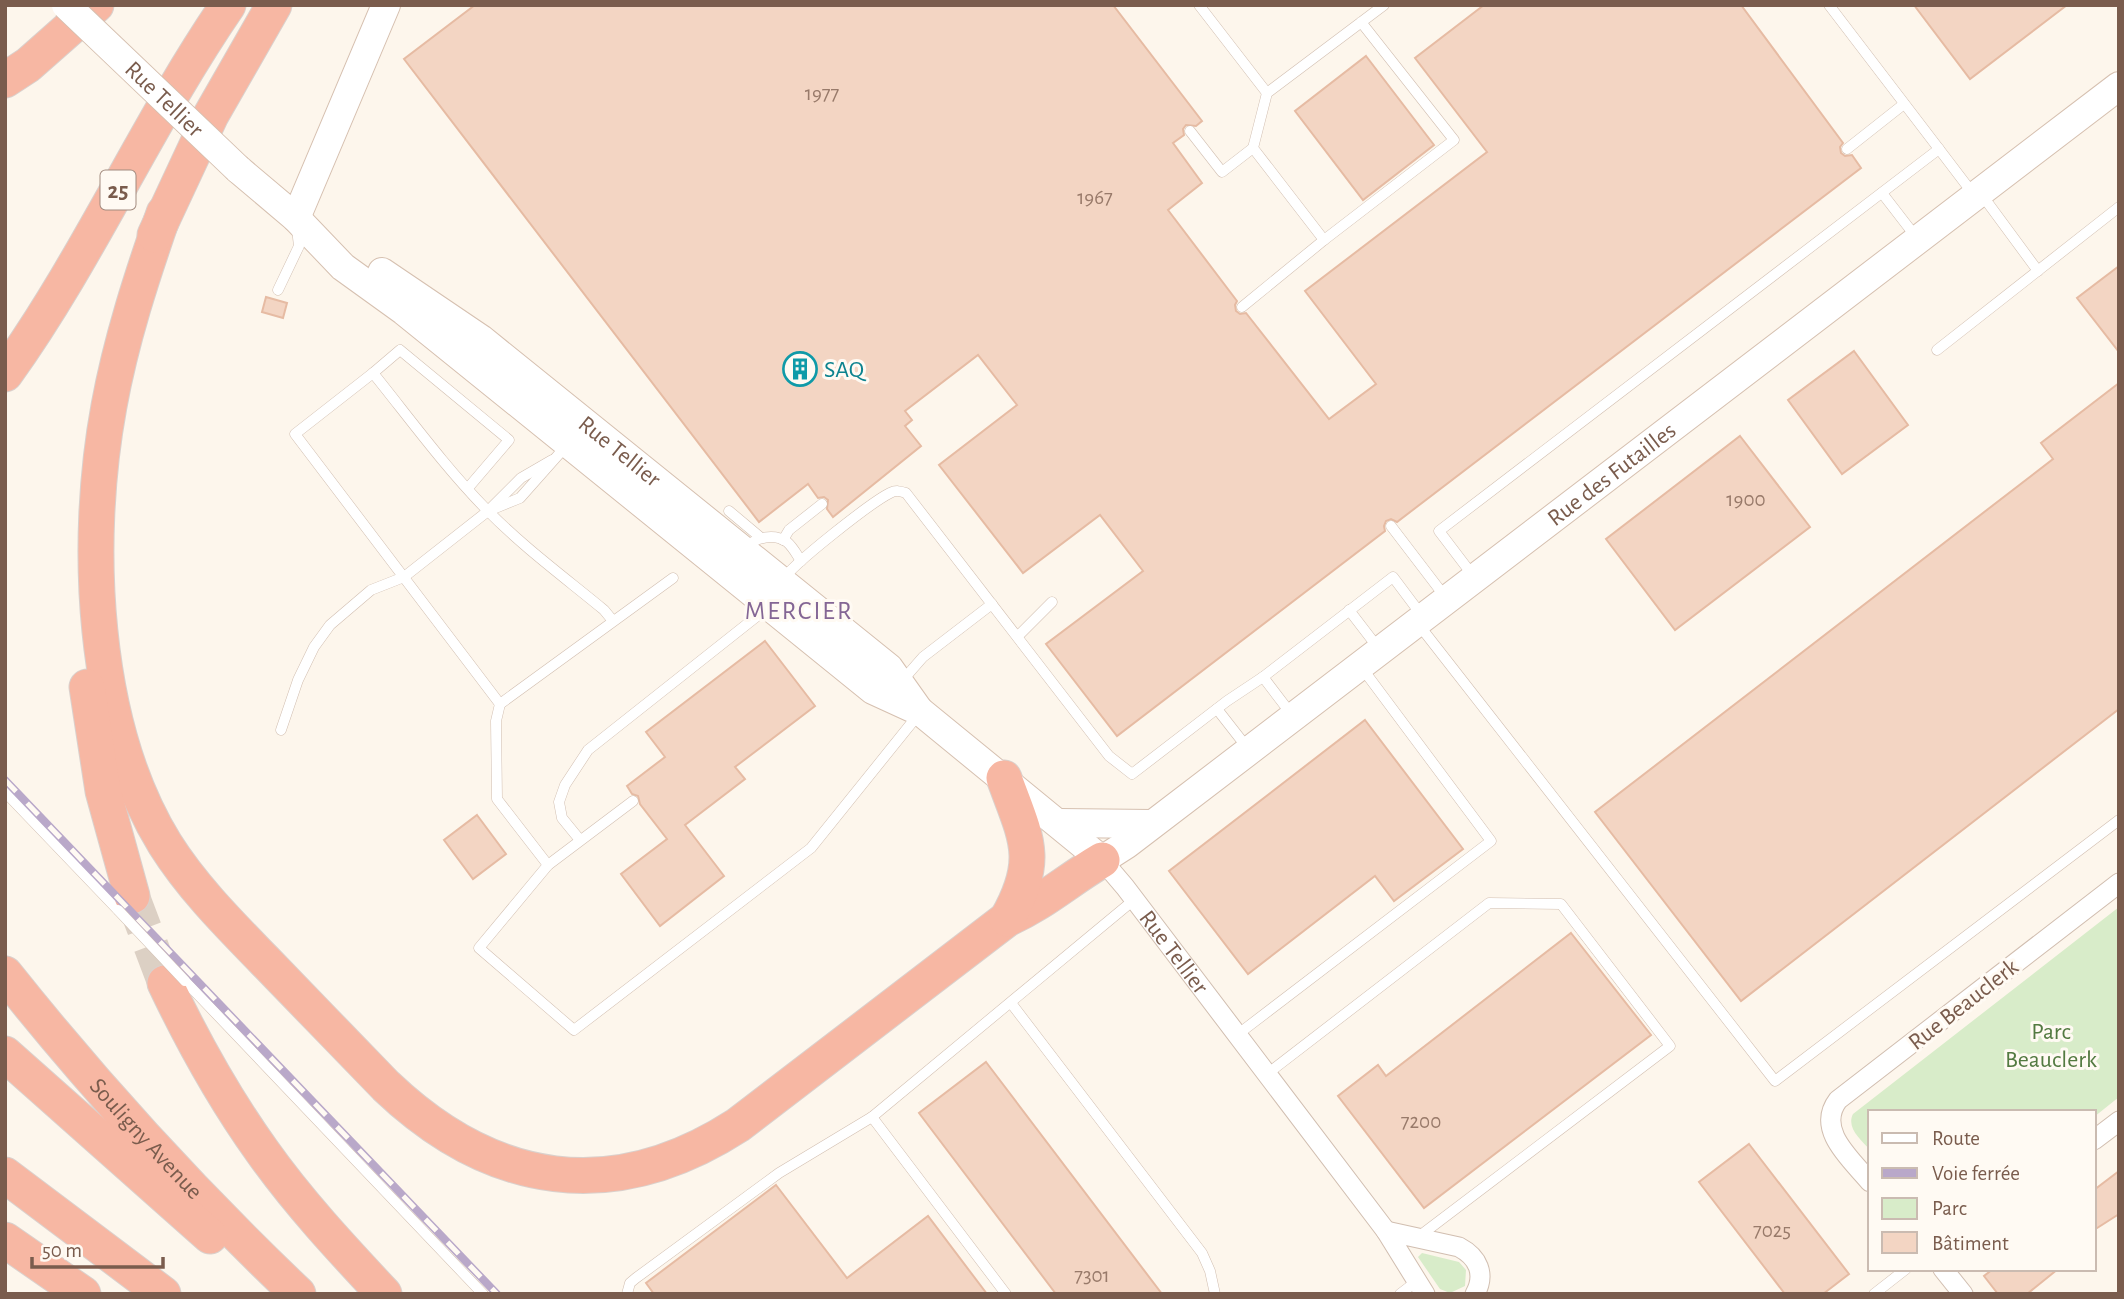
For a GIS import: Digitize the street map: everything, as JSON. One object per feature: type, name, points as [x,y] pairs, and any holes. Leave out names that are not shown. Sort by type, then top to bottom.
[{"type":"highway","points":[[5,80],[27,65],[96,5]]},
{"type":"highway","name":"25","points":[[5,374],[62,286],[228,5]]},
{"type":"highway","points":[[125,903],[89,706],[83,637],[84,554],[89,486],[103,399],[127,312],[164,213],[222,94],[274,5]]},
{"type":"highway","points":[[164,213],[139,284],[123,342],[109,407],[101,469],[97,537],[99,603],[105,668],[121,747],[129,772],[152,822],[166,846],[201,892],[406,1105],[445,1135],[467,1147],[522,1167],[582,1175],[629,1172],[698,1149],[738,1125],[1007,919],[1035,906],[1102,860]]},
{"type":"highway","points":[[1004,778],[1025,835],[1028,856],[1022,891],[1007,919]]},
{"type":"highway","name":"Souligny Avenue","points":[[5,974],[102,1091],[234,1233],[298,1294]]},
{"type":"highway","points":[[175,982],[200,1053],[262,1152],[305,1206],[384,1294]]},
{"type":"highway","points":[[5,1054],[276,1294]]},
{"type":"highway","points":[[5,1175],[163,1294]]},
{"type":"highway","points":[[5,1240],[83,1294]]},
{"type":"street","name":"Rue Tellier","points":[[66,5],[238,169],[296,218],[343,267],[395,304],[568,443],[739,557],[774,594],[889,668],[894,690],[1102,860],[1135,899],[1386,1231],[1421,1287]]},
{"type":"street","points":[[296,218],[386,5]]},
{"type":"street","name":"Rue des Futailles","points":[[1102,860],[2119,86]]},
{"type":"street","points":[[1059,823],[1152,824]]},
{"type":"street","name":"Rue Beauclerk","points":[[1868,1180],[1833,1137],[1831,1109],[2119,883]]},
{"type":"street","points":[[2096,1138],[2119,1121]]},
{"type":"street","points":[[1386,1231],[1459,1247],[1468,1252],[1476,1259],[1480,1269],[1481,1280],[1475,1294]]},
{"type":"street","points":[[1945,1271],[1963,1294]]},
{"type":"lane","points":[[1199,5],[1267,93]]},
{"type":"lane","points":[[1190,131],[1222,172],[1252,148],[1267,93],[1384,5]]},
{"type":"lane","points":[[1829,5],[1939,149],[2038,271]]},
{"type":"lane","points":[[1242,307],[1454,140],[1361,22]]},
{"type":"lane","points":[[1847,149],[1905,104]]},
{"type":"lane","points":[[1252,148],[1324,240]]},
{"type":"lane","points":[[1474,578],[1439,531],[1939,149]]},
{"type":"lane","points":[[1882,193],[1918,239]]},
{"type":"lane","points":[[1937,350],[2119,207]]},
{"type":"lane","points":[[278,290],[299,246],[296,218]]},
{"type":"lane","points":[[468,488],[509,440],[400,350],[295,434],[500,704]]},
{"type":"lane","points":[[373,373],[488,511],[604,610],[613,621]]},
{"type":"lane","points":[[281,730],[298,680],[314,647],[330,625],[371,590],[404,577],[488,511],[520,498],[568,443]]},
{"type":"lane","points":[[580,840],[562,818],[559,802],[565,785],[588,750],[757,617],[801,561],[874,504],[893,492],[900,491],[911,497],[1109,756],[1132,774],[1393,577],[1420,619],[1775,1081],[2119,820]]},
{"type":"lane","points":[[729,511],[739,557],[783,540],[789,530],[822,503]]},
{"type":"lane","points":[[1391,526],[1447,599]]},
{"type":"lane","points":[[783,540],[801,561]]},
{"type":"lane","points":[[548,865],[497,799],[496,721],[500,704],[673,578]]},
{"type":"lane","points":[[1018,636],[1052,602]]},
{"type":"lane","points":[[894,690],[923,657],[992,604]]},
{"type":"lane","points":[[1237,1035],[1491,841],[1370,658],[1349,610]]},
{"type":"lane","points":[[1263,677],[1293,716]]},
{"type":"lane","points":[[1217,709],[1249,750]]},
{"type":"lane","points":[[633,801],[548,865],[478,948],[574,1030],[811,848],[921,712]]},
{"type":"lane","points":[[5,792],[125,903],[175,982],[483,1294]]},
{"type":"lane","points":[[627,1294],[630,1283],[636,1278],[779,1173],[872,1117],[1135,899]]},
{"type":"lane","points":[[1267,1074],[1489,903],[1561,904],[1670,1046],[1417,1238]]},
{"type":"lane","points":[[1011,1003],[1202,1253],[1210,1271],[1215,1294]]},
{"type":"lane","points":[[872,1117],[1006,1294]]},
{"type":"lane","points":[[1874,1294],[1903,1271]]},
{"type":"lane","points":[[1401,1294],[1421,1287]]},
{"type":"green space","name":"Parc Beauclerk","points":[[2119,907],[2119,1097],[2096,1115],[2096,1110],[1868,1110],[1868,1148],[1853,1129],[1853,1114]]},
{"type":"green space","points":[[1422,1253],[1459,1262],[1466,1270],[1465,1286],[1450,1293],[1440,1289],[1418,1257]]},
{"type":"building","name":"SAQ","points":[[475,5],[1113,5],[1202,121],[1196,126],[1186,125],[1183,129],[1184,135],[1173,143],[1202,183],[1168,210],[1237,301],[1236,311],[1240,314],[1246,313],[1329,419],[1376,384],[1305,291],[1487,152],[1415,58],[1484,5],[1741,5],[1843,143],[1840,147],[1841,153],[1845,156],[1852,155],[1861,168],[1397,522],[1391,519],[1386,521],[1385,531],[1117,736],[1046,644],[1143,571],[1100,515],[1023,573],[939,465],[1017,405],[978,355],[905,411],[912,420],[905,426],[921,446],[833,517],[827,509],[828,500],[824,497],[818,498],[808,484],[759,522],[404,59]]},
{"type":"building","points":[[1914,5],[2067,5],[1970,79]]},
{"type":"building","points":[[1366,56],[1434,145],[1363,200],[1295,111]]},
{"type":"building","points":[[2119,266],[2119,352],[2077,298]]},
{"type":"building","points":[[266,297],[287,303],[283,318],[262,312]]},
{"type":"building","points":[[1854,351],[1908,425],[1842,474],[1788,400]]},
{"type":"building","points":[[2119,383],[2119,709],[1741,1001],[1595,812],[2053,459],[2041,443]]},
{"type":"building","points":[[1740,436],[1810,527],[1675,630],[1606,539]]},
{"type":"building","points":[[765,641],[815,706],[735,767],[745,779],[685,825],[724,876],[660,926],[621,874],[667,839],[640,804],[638,796],[632,794],[627,786],[665,757],[646,732]]},
{"type":"building","points":[[1365,720],[1463,849],[1394,901],[1375,876],[1248,974],[1169,871]]},
{"type":"building","points":[[477,815],[506,854],[473,879],[444,840]]},
{"type":"building","points":[[1571,933],[1651,1035],[1424,1208],[1338,1096],[1378,1065],[1386,1076]]},
{"type":"building","points":[[986,1062],[1162,1294],[1056,1294],[919,1113]]},
{"type":"building","points":[[1749,1144],[1849,1274],[1823,1294],[1785,1294],[1699,1182]]},
{"type":"building","points":[[2119,1171],[2119,1214],[2096,1229],[2096,1188]]},
{"type":"building","points":[[776,1185],[847,1278],[928,1216],[987,1294],[654,1294],[646,1283]]},
{"type":"building","points":[[1990,1271],[2056,1271],[2027,1294],[1998,1294],[1984,1276]]},
{"type":"tunnel","points":[[132,896],[165,983]]},
{"type":"railway","points":[[5,780],[497,1294]]},
{"type":"place","name":"SAQ","points":[[800,369]]},
{"type":"district","name":"MERCIER","points":[[799,610]]}]
